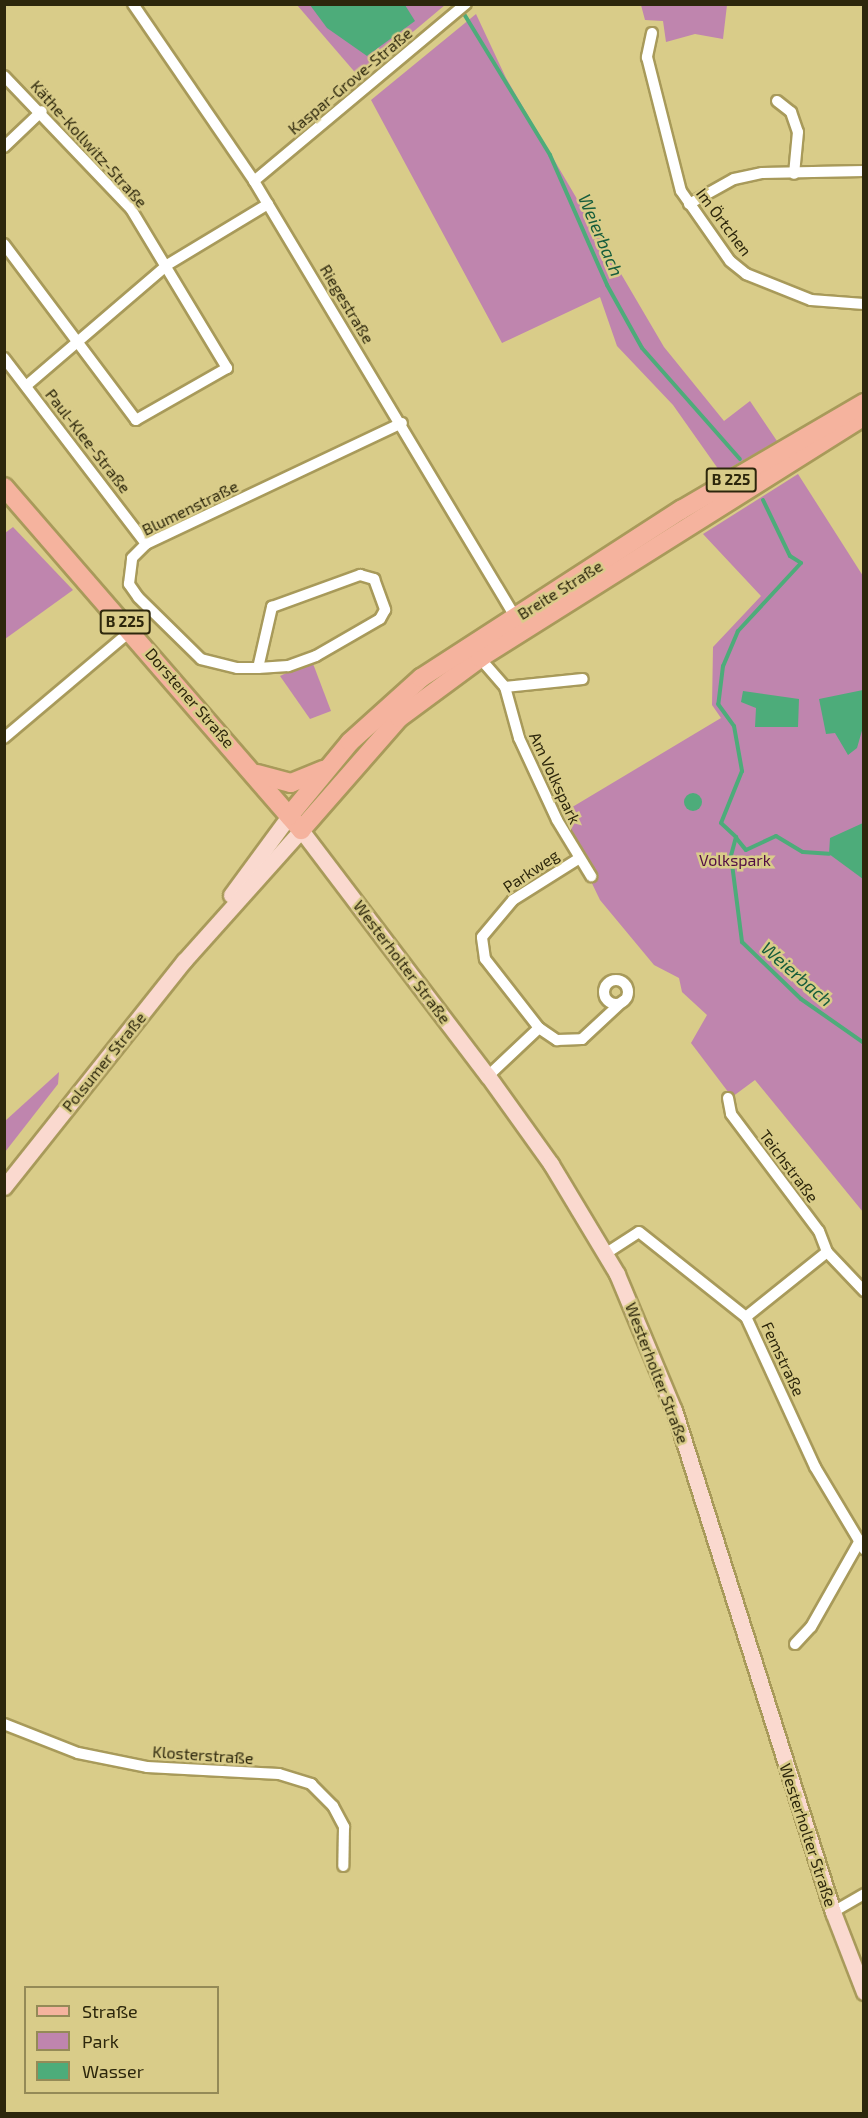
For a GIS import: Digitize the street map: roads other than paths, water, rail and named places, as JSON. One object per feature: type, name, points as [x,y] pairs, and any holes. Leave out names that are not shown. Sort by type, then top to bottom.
[{"type":"main road","name":"Breite Straße","points":[[295,823],[327,768],[388,704],[519,623],[784,446],[864,403]]},
{"type":"main road","name":"Breite Straße","points":[[519,623],[864,416]]},
{"type":"main road","name":"Dorstener Straße","points":[[4,487],[257,774],[295,823]]},
{"type":"main road","name":"Breite Straße","points":[[295,823],[399,718],[476,651]]},
{"type":"main road","points":[[257,774],[291,783],[327,768]]},
{"type":"main road","name":"Polsumer Straße","points":[[4,1187],[295,823]]},
{"type":"main road","name":"Westerholter Straße","points":[[295,823],[488,1076],[605,1254],[674,1410],[833,1912],[864,1992]]},
{"type":"street","name":"Riegestraße","points":[[133,4],[268,204],[402,423],[519,623]]},
{"type":"street","name":"Kaspar-Grove-Straße","points":[[254,182],[466,4]]},
{"type":"street","name":"Im Örtchen","points":[[652,33],[647,57],[681,191],[730,261],[746,274],[811,300],[864,304]]},
{"type":"street","name":"Käthe-Kollwitz-Straße","points":[[4,76],[42,111],[131,209],[167,265],[227,368],[136,420],[78,340]]},
{"type":"street","points":[[777,101],[791,112],[798,132],[794,174]]},
{"type":"street","points":[[4,147],[42,111]]},
{"type":"street","points":[[689,204],[734,179],[864,171]]},
{"type":"street","points":[[26,386],[167,265],[268,204]]},
{"type":"street","points":[[4,244],[78,340]]},
{"type":"street","name":"Paul-Klee-Straße","points":[[4,358],[146,544]]},
{"type":"street","name":"Blumenstraße","points":[[258,668],[273,607],[360,575],[374,579],[385,610],[380,619],[316,656],[258,668],[201,658],[138,597],[128,569],[146,544],[402,423]]},
{"type":"street","points":[[4,738],[132,630]]},
{"type":"street","name":"Am Volkspark","points":[[476,651],[505,687],[519,738],[578,859],[591,876]]},
{"type":"street","points":[[505,687],[583,679]]},
{"type":"street","name":"Parkweg","points":[[578,859],[513,900],[482,937],[485,959],[539,1028],[557,1040],[582,1039],[624,1001]]},
{"type":"street","points":[[488,1076],[539,1028]]},
{"type":"street","name":"Teichstraße","points":[[728,1098],[730,1114],[819,1231],[827,1252],[864,1291]]},
{"type":"street","name":"Femstraße","points":[[605,1254],[639,1232],[746,1317],[815,1467],[861,1545],[811,1627],[795,1644]]},
{"type":"street","points":[[746,1317],[827,1252]]},
{"type":"street","name":"Klosterstraße","points":[[4,1724],[78,1753],[147,1767],[279,1774],[310,1784],[333,1806],[344,1827],[342,1866]]},
{"type":"street","points":[[833,1912],[864,1894]]},
{"type":"water","points":[[310,5],[405,5],[415,21],[367,56],[327,28]]},
{"type":"water","points":[[863,690],[863,727],[857,748],[848,755],[835,733],[826,734],[819,699]]},
{"type":"water","points":[[743,691],[799,699],[798,727],[755,727],[756,708],[741,702]]},
{"type":"water","points":[[689,793],[697,793],[702,798],[700,809],[689,811],[684,806],[684,798]]},
{"type":"water","points":[[864,823],[863,879],[829,854],[830,838]]},
{"type":"waterway","name":"Weierbach","points":[[461,9],[550,155],[607,285],[642,348],[740,459]]},
{"type":"waterway","name":"Weierbach","points":[[763,500],[790,556],[801,563],[738,631],[723,666],[718,704],[734,726],[742,771],[721,823],[736,837],[731,856],[742,942],[801,999],[864,1043]]},
{"type":"waterway","points":[[737,839],[746,850],[776,836],[803,852],[829,854]]},
{"type":"park label","name":"Volkspark","points":[[735,860]]}]
